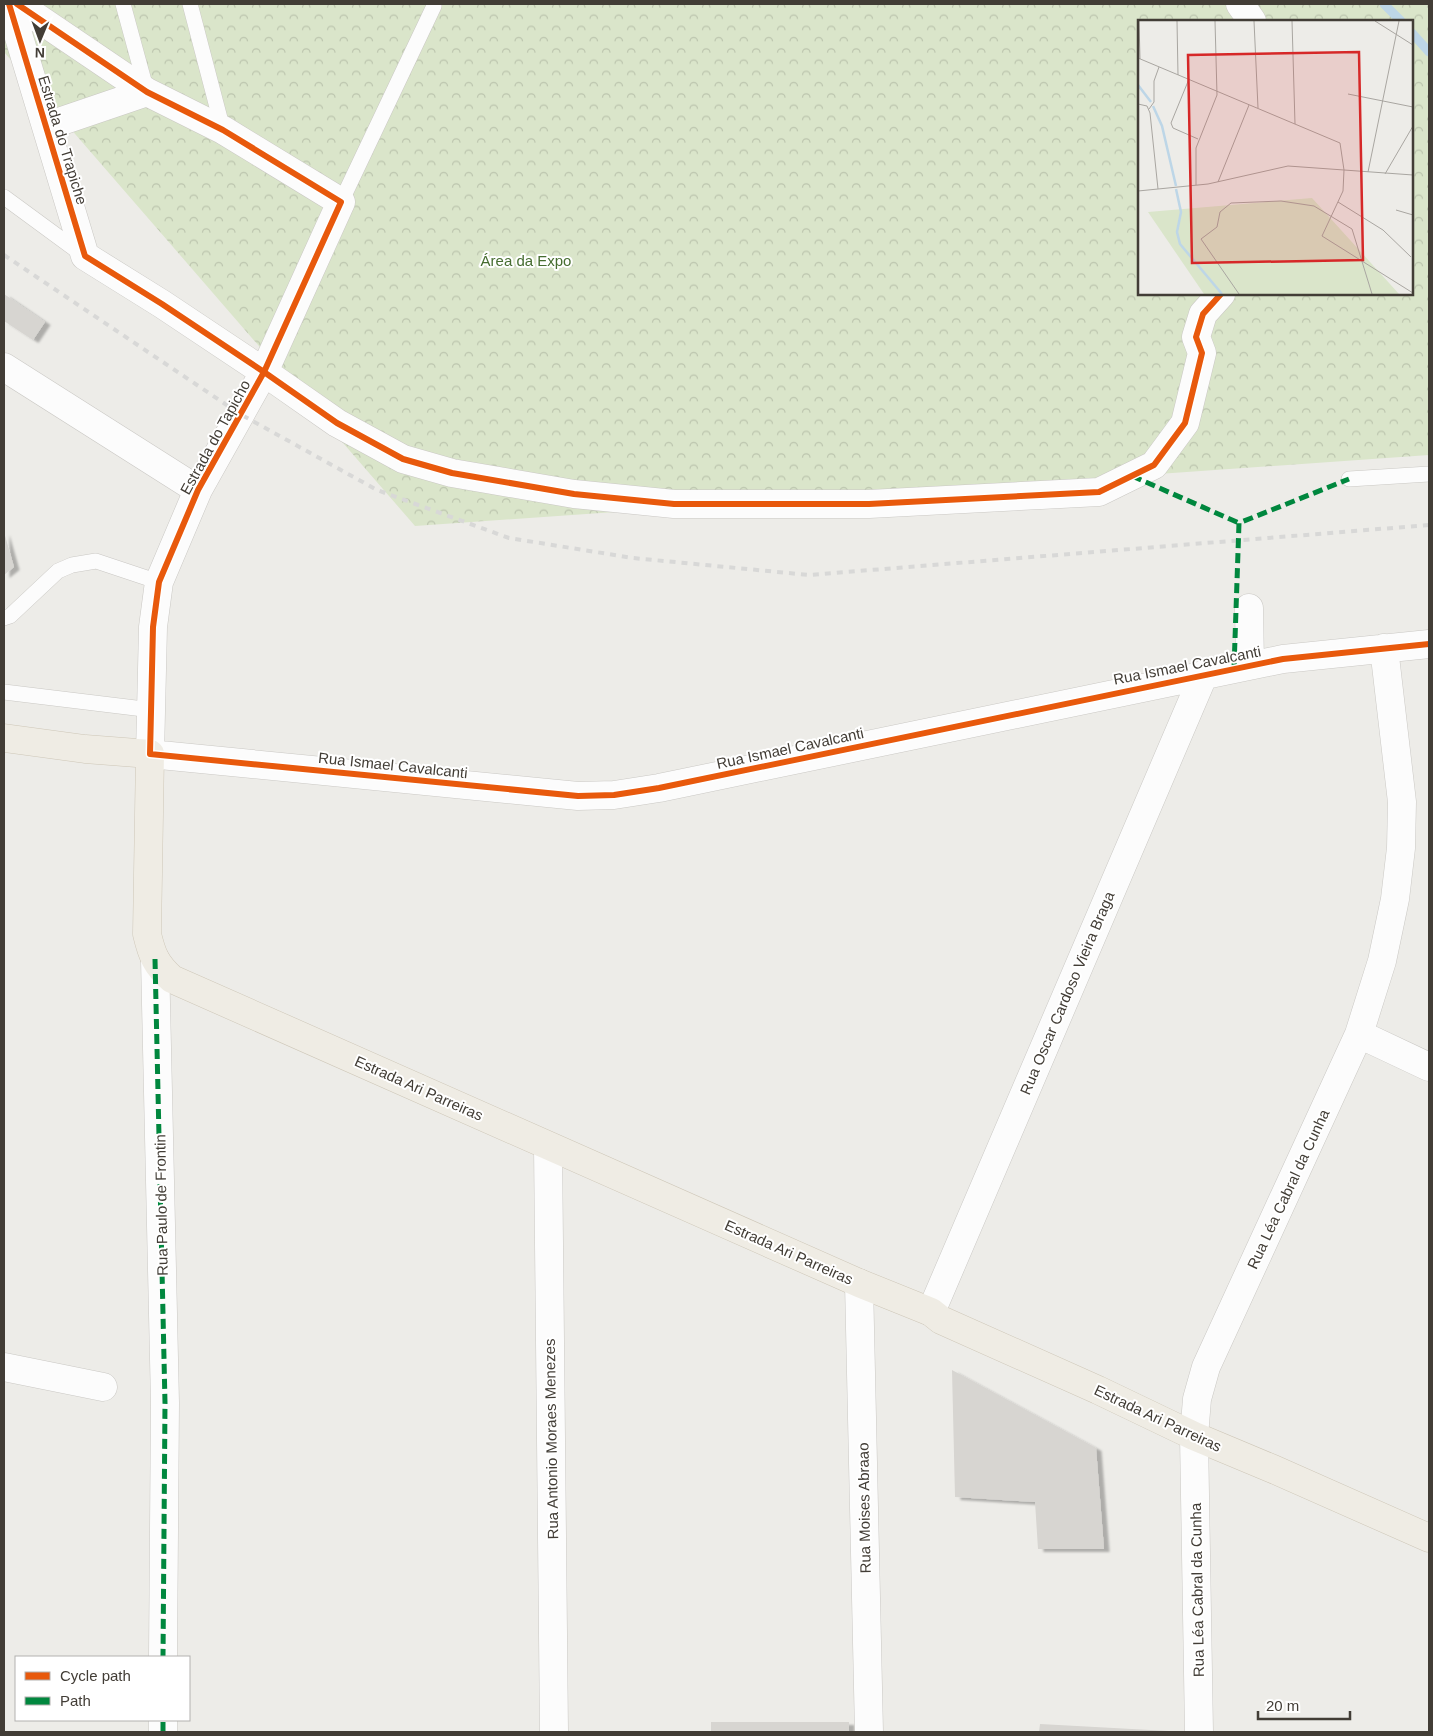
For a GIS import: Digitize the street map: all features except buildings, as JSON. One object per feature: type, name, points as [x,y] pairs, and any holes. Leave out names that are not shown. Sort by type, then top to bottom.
[{"type":"main road","name":"Rua Ismael Cavalcanti","points":[[4,738],[85,749],[150,754]]},
{"type":"main road","name":"Rua Paulo de Frontin","points":[[150,754],[147,934],[155,959]]},
{"type":"main road","name":"Estrada Ari Parreiras","points":[[155,959],[160,968],[172,979],[859,1283],[931,1312],[941,1320],[1098,1390],[1194,1436],[1428,1535]]},
{"type":"street","name":"Estrada do Trapiche","points":[[9,4],[47,126],[84,256]]},
{"type":"street","points":[[17,4],[147,92],[222,130],[340,202]]},
{"type":"street","points":[[1240,4],[1251,20]]},
{"type":"street","points":[[47,126],[147,92]]},
{"type":"street","name":"Estrada do Tapicho","points":[[150,754],[152,627],[159,582],[198,490],[264,372],[340,202]]},
{"type":"street","points":[[84,256],[264,372],[337,423],[402,459],[452,473],[574,494],[674,504],[869,504],[1099,492],[1154,465],[1185,423],[1202,353],[1196,337],[1203,314],[1220,295]]},
{"type":"street","points":[[4,367],[198,490]]},
{"type":"street","points":[[1249,608],[1250,665]]},
{"type":"street","name":"Rua Ismael Cavalcanti","points":[[150,754],[578,796],[614,795],[659,788],[1250,665],[1283,659],[1429,644]]},
{"type":"street","name":"Rua Léa Cabral da Cunha","points":[[1199,1732],[1194,1436],[1197,1399],[1206,1367],[1359,1034],[1382,961],[1395,899],[1401,848],[1402,802],[1384,648]]},
{"type":"street","name":"Rua Oscar Cardoso Vieira Braga","points":[[931,1312],[1204,674]]},
{"type":"street","name":"Rua Paulo de Frontin","points":[[155,959],[165,1403],[164,1656]]},
{"type":"street","points":[[1359,1034],[1429,1067]]},
{"type":"street","name":"Rua Antonio Moraes Menezes","points":[[548,1146],[554,1732]]},
{"type":"street","name":"Rua Moises Abraao","points":[[859,1283],[869,1732]]},
{"type":"street","points":[[4,1367],[103,1387]]},
{"type":"lane","points":[[123,4],[147,92]]},
{"type":"lane","points":[[190,4],[222,130]]},
{"type":"lane","name":"Estrada do Tapicho","points":[[340,202],[434,6]]},
{"type":"lane","points":[[4,198],[84,256]]},
{"type":"lane","points":[[1349,479],[1429,474]]},
{"type":"lane","points":[[4,618],[10,616],[58,571],[72,565],[96,561],[159,582]]},
{"type":"lane","points":[[4,692],[152,710]]},
{"type":"green space","name":"Área da Expo","points":[[4,4],[1429,4],[1429,455],[415,526],[4,52]]},
{"type":"waterway","points":[[1384,4],[1400,20]]},
{"type":"waterway","points":[[1413,34],[1429,52]]},
{"type":"railway","points":[[4,255],[240,414],[377,490],[509,538],[633,558],[809,575],[1429,525]]},
{"type":"marked path","points":[[1132,476],[1239,523]]},
{"type":"marked path","points":[[1234,668],[1239,523],[1349,479]]},
{"type":"marked path","points":[[155,959],[165,1403],[163,1656]]},
{"type":"marked path","points":[[163,1721],[163,1732]]},
{"type":"cycle path","points":[[9,4],[85,256],[162,304],[337,423],[403,459],[452,473],[574,494],[674,504],[869,504],[1099,492],[1154,465],[1185,423],[1202,353],[1196,337],[1203,314],[1220,295]]},
{"type":"cycle path","points":[[17,4],[147,92],[223,130],[341,202],[264,372],[198,490],[159,582],[153,627],[150,754],[578,796],[614,795],[659,788],[1283,659],[1429,644]]}]
